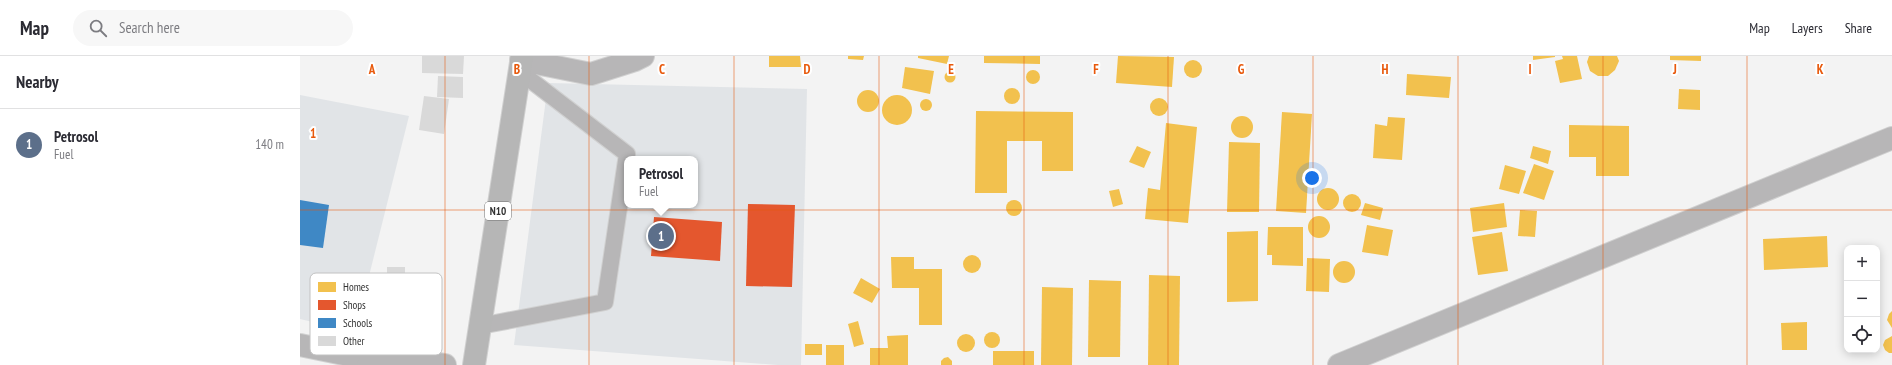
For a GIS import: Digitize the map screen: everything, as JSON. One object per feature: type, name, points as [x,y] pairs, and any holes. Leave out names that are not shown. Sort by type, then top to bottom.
[{"type":"highway","name":"N10","points":[[474,365],[521,63]]},
{"type":"street","points":[[521,63],[591,74],[636,60],[643,56]]},
{"type":"street","points":[[1339,365],[1892,138]]},
{"type":"street","points":[[300,345],[310,347]]},
{"type":"street","points":[[341,355],[373,363],[407,359],[445,365]]},
{"type":"lane","points":[[521,63],[627,154],[627,156]]},
{"type":"lane","points":[[480,326],[605,302],[624,174]]},
{"type":"shaded area","points":[[548,83],[807,89],[801,365],[778,365],[514,345]]},
{"type":"shaded area","points":[[300,95],[409,116],[370,273],[310,273],[310,321],[300,319]]},
{"type":"building: Homes","points":[[769,56],[800,56],[801,67],[769,67]]},
{"type":"building: Homes","points":[[848,56],[864,56],[863,60],[848,59]]},
{"type":"building: Homes","points":[[918,56],[949,56],[947,64],[918,58]]},
{"type":"building: Homes","points":[[984,56],[1040,56],[1040,64],[984,63]]},
{"type":"building: Homes","points":[[1118,56],[1174,57],[1172,87],[1116,83]]},
{"type":"building: Homes","points":[[1533,56],[1555,56],[1555,57],[1533,60]]},
{"type":"building: Homes","points":[[1562,56],[1577,56],[1582,79],[1560,83],[1555,61],[1563,59]]},
{"type":"building: Homes","points":[[1589,56],[1617,56],[1619,61],[1615,70],[1608,76],[1598,76],[1590,71],[1587,62]]},
{"type":"building: Homes","points":[[1670,56],[1701,56],[1701,61],[1670,60]]},
{"type":"building: Homes","points":[[1189,60],[1197,60],[1202,65],[1200,76],[1197,78],[1189,78],[1184,73],[1184,65]]},
{"type":"building: Homes","points":[[905,67],[934,71],[930,94],[902,88]]},
{"type":"building: Homes","points":[[1030,70],[1036,70],[1040,74],[1040,80],[1036,84],[1030,84],[1026,80],[1026,74]]},
{"type":"building: Homes","points":[[948,72],[952,72],[954,73],[954,81],[948,82],[945,79],[945,75]]},
{"type":"building: Homes","points":[[1407,74],[1451,77],[1449,98],[1406,95]]},
{"type":"building: Homes","points":[[1009,88],[1015,88],[1020,93],[1018,102],[1015,104],[1009,104],[1004,99],[1004,93]]},
{"type":"building: Homes","points":[[1679,89],[1700,90],[1700,110],[1678,109]]},
{"type":"building: Homes","points":[[868,90],[872,91],[878,97],[878,105],[872,111],[868,112],[864,111],[858,105],[857,101],[858,97],[864,91]]},
{"type":"building: Homes","points":[[897,95],[908,99],[912,110],[908,121],[897,125],[886,121],[882,110],[886,99]]},
{"type":"building: Homes","points":[[1159,98],[1165,101],[1168,107],[1165,113],[1159,116],[1153,113],[1150,107],[1153,101]]},
{"type":"building: Homes","points":[[924,99],[928,99],[932,105],[928,111],[924,111],[920,107],[920,103]]},
{"type":"building: Homes","points":[[976,111],[1073,112],[1073,171],[1042,171],[1042,141],[1007,141],[1007,193],[975,193]]},
{"type":"building: Homes","points":[[1282,112],[1312,114],[1306,213],[1276,211]]},
{"type":"building: Homes","points":[[1242,116],[1250,119],[1253,127],[1250,135],[1242,138],[1234,135],[1231,127],[1234,119]]},
{"type":"building: Homes","points":[[1388,117],[1405,118],[1402,160],[1373,158],[1375,124],[1387,126]]},
{"type":"building: Homes","points":[[1166,123],[1197,127],[1188,223],[1145,219],[1148,188],[1160,190]]},
{"type":"building: Homes","points":[[1569,125],[1629,126],[1629,176],[1596,176],[1596,157],[1569,157]]},
{"type":"building: Homes","points":[[1229,142],[1260,143],[1259,212],[1227,212]]},
{"type":"building: Homes","points":[[1137,146],[1151,152],[1144,168],[1129,162]]},
{"type":"building: Homes","points":[[1533,146],[1551,151],[1548,164],[1530,158]]},
{"type":"building: Homes","points":[[1534,164],[1554,171],[1544,200],[1523,193]]},
{"type":"building: Homes","points":[[1505,165],[1526,171],[1519,194],[1499,189]]},
{"type":"building: Homes","points":[[1328,188],[1336,191],[1339,199],[1336,207],[1328,210],[1320,207],[1317,199],[1320,191]]},
{"type":"building: Homes","points":[[1119,189],[1123,204],[1113,207],[1109,191]]},
{"type":"building: Homes","points":[[1352,194],[1358,197],[1361,203],[1358,209],[1352,212],[1346,209],[1343,203],[1346,197]]},
{"type":"building: Homes","points":[[1011,200],[1017,200],[1022,205],[1020,214],[1017,216],[1011,216],[1006,211],[1006,205]]},
{"type":"building: Homes","points":[[1365,203],[1383,208],[1380,220],[1361,215]]},
{"type":"building: Homes","points":[[1504,203],[1507,227],[1473,232],[1470,208]]},
{"type":"building: Homes","points":[[1520,210],[1537,211],[1535,237],[1518,236]]},
{"type":"building: Homes","points":[[1319,216],[1327,219],[1330,227],[1327,235],[1319,238],[1311,235],[1308,227],[1311,219]]},
{"type":"building: Homes","points":[[1367,225],[1393,230],[1388,256],[1362,252]]},
{"type":"building: Homes","points":[[1268,227],[1303,227],[1303,266],[1272,265],[1272,255],[1267,255]]},
{"type":"building: Homes","points":[[1258,231],[1258,301],[1227,302],[1227,232]]},
{"type":"building: Homes","points":[[1502,232],[1508,271],[1478,275],[1472,237]]},
{"type":"building: Homes","points":[[1827,236],[1828,267],[1764,270],[1763,239]]},
{"type":"building: Homes","points":[[972,255],[978,258],[981,264],[978,270],[972,273],[966,270],[963,264],[966,258]]},
{"type":"building: Homes","points":[[891,257],[914,257],[914,269],[942,269],[942,325],[919,325],[919,288],[892,288]]},
{"type":"building: Homes","points":[[1307,258],[1330,259],[1329,292],[1306,291]]},
{"type":"building: Homes","points":[[1344,261],[1352,264],[1355,272],[1352,280],[1344,283],[1336,280],[1333,272],[1336,264]]},
{"type":"building: Homes","points":[[1149,275],[1180,276],[1179,365],[1148,365]]},
{"type":"building: Homes","points":[[861,278],[880,289],[872,303],[853,293]]},
{"type":"building: Homes","points":[[1089,280],[1121,281],[1120,357],[1088,357]]},
{"type":"building: Homes","points":[[1042,287],[1073,288],[1072,365],[1041,365]]},
{"type":"building: Homes","points":[[1892,311],[1892,328],[1887,320]]},
{"type":"building: Homes","points":[[858,321],[864,344],[854,347],[848,324]]},
{"type":"building: Homes","points":[[1807,322],[1807,350],[1782,350],[1781,323]]},
{"type":"building: Homes","points":[[989,332],[995,332],[1000,337],[998,346],[995,348],[989,348],[984,343],[984,337]]},
{"type":"building: Homes","points":[[962,334],[970,334],[975,339],[973,350],[970,352],[962,352],[957,347],[957,339]]},
{"type":"building: Homes","points":[[908,335],[908,365],[870,365],[870,348],[888,348],[887,336]]},
{"type":"building: Homes","points":[[1892,336],[1892,353],[1889,353],[1885,350],[1883,345],[1885,340]]},
{"type":"building: Homes","points":[[805,344],[822,344],[822,355],[805,355]]},
{"type":"building: Homes","points":[[826,345],[844,345],[844,365],[826,365]]},
{"type":"building: Homes","points":[[993,351],[1034,351],[1034,365],[993,365]]},
{"type":"building: Homes","points":[[948,357],[952,361],[952,365],[941,365],[941,361]]},
{"type":"building: Shops","points":[[748,204],[795,205],[792,287],[746,286]]},
{"type":"building: Shops","points":[[654,217],[722,222],[720,261],[651,256]]},
{"type":"building: Schools","points":[[300,200],[329,205],[323,248],[300,245]]},
{"type":"building: Other","points":[[422,56],[464,56],[463,74],[422,73]]},
{"type":"building: Other","points":[[438,76],[463,77],[463,98],[437,97]]},
{"type":"building: Other","points":[[424,96],[449,99],[444,134],[419,130]]},
{"type":"building: Other","points":[[387,267],[405,267],[405,273],[387,273]]},
{"type":"place","name":"Petrosol","points":[[661,236]]}]
